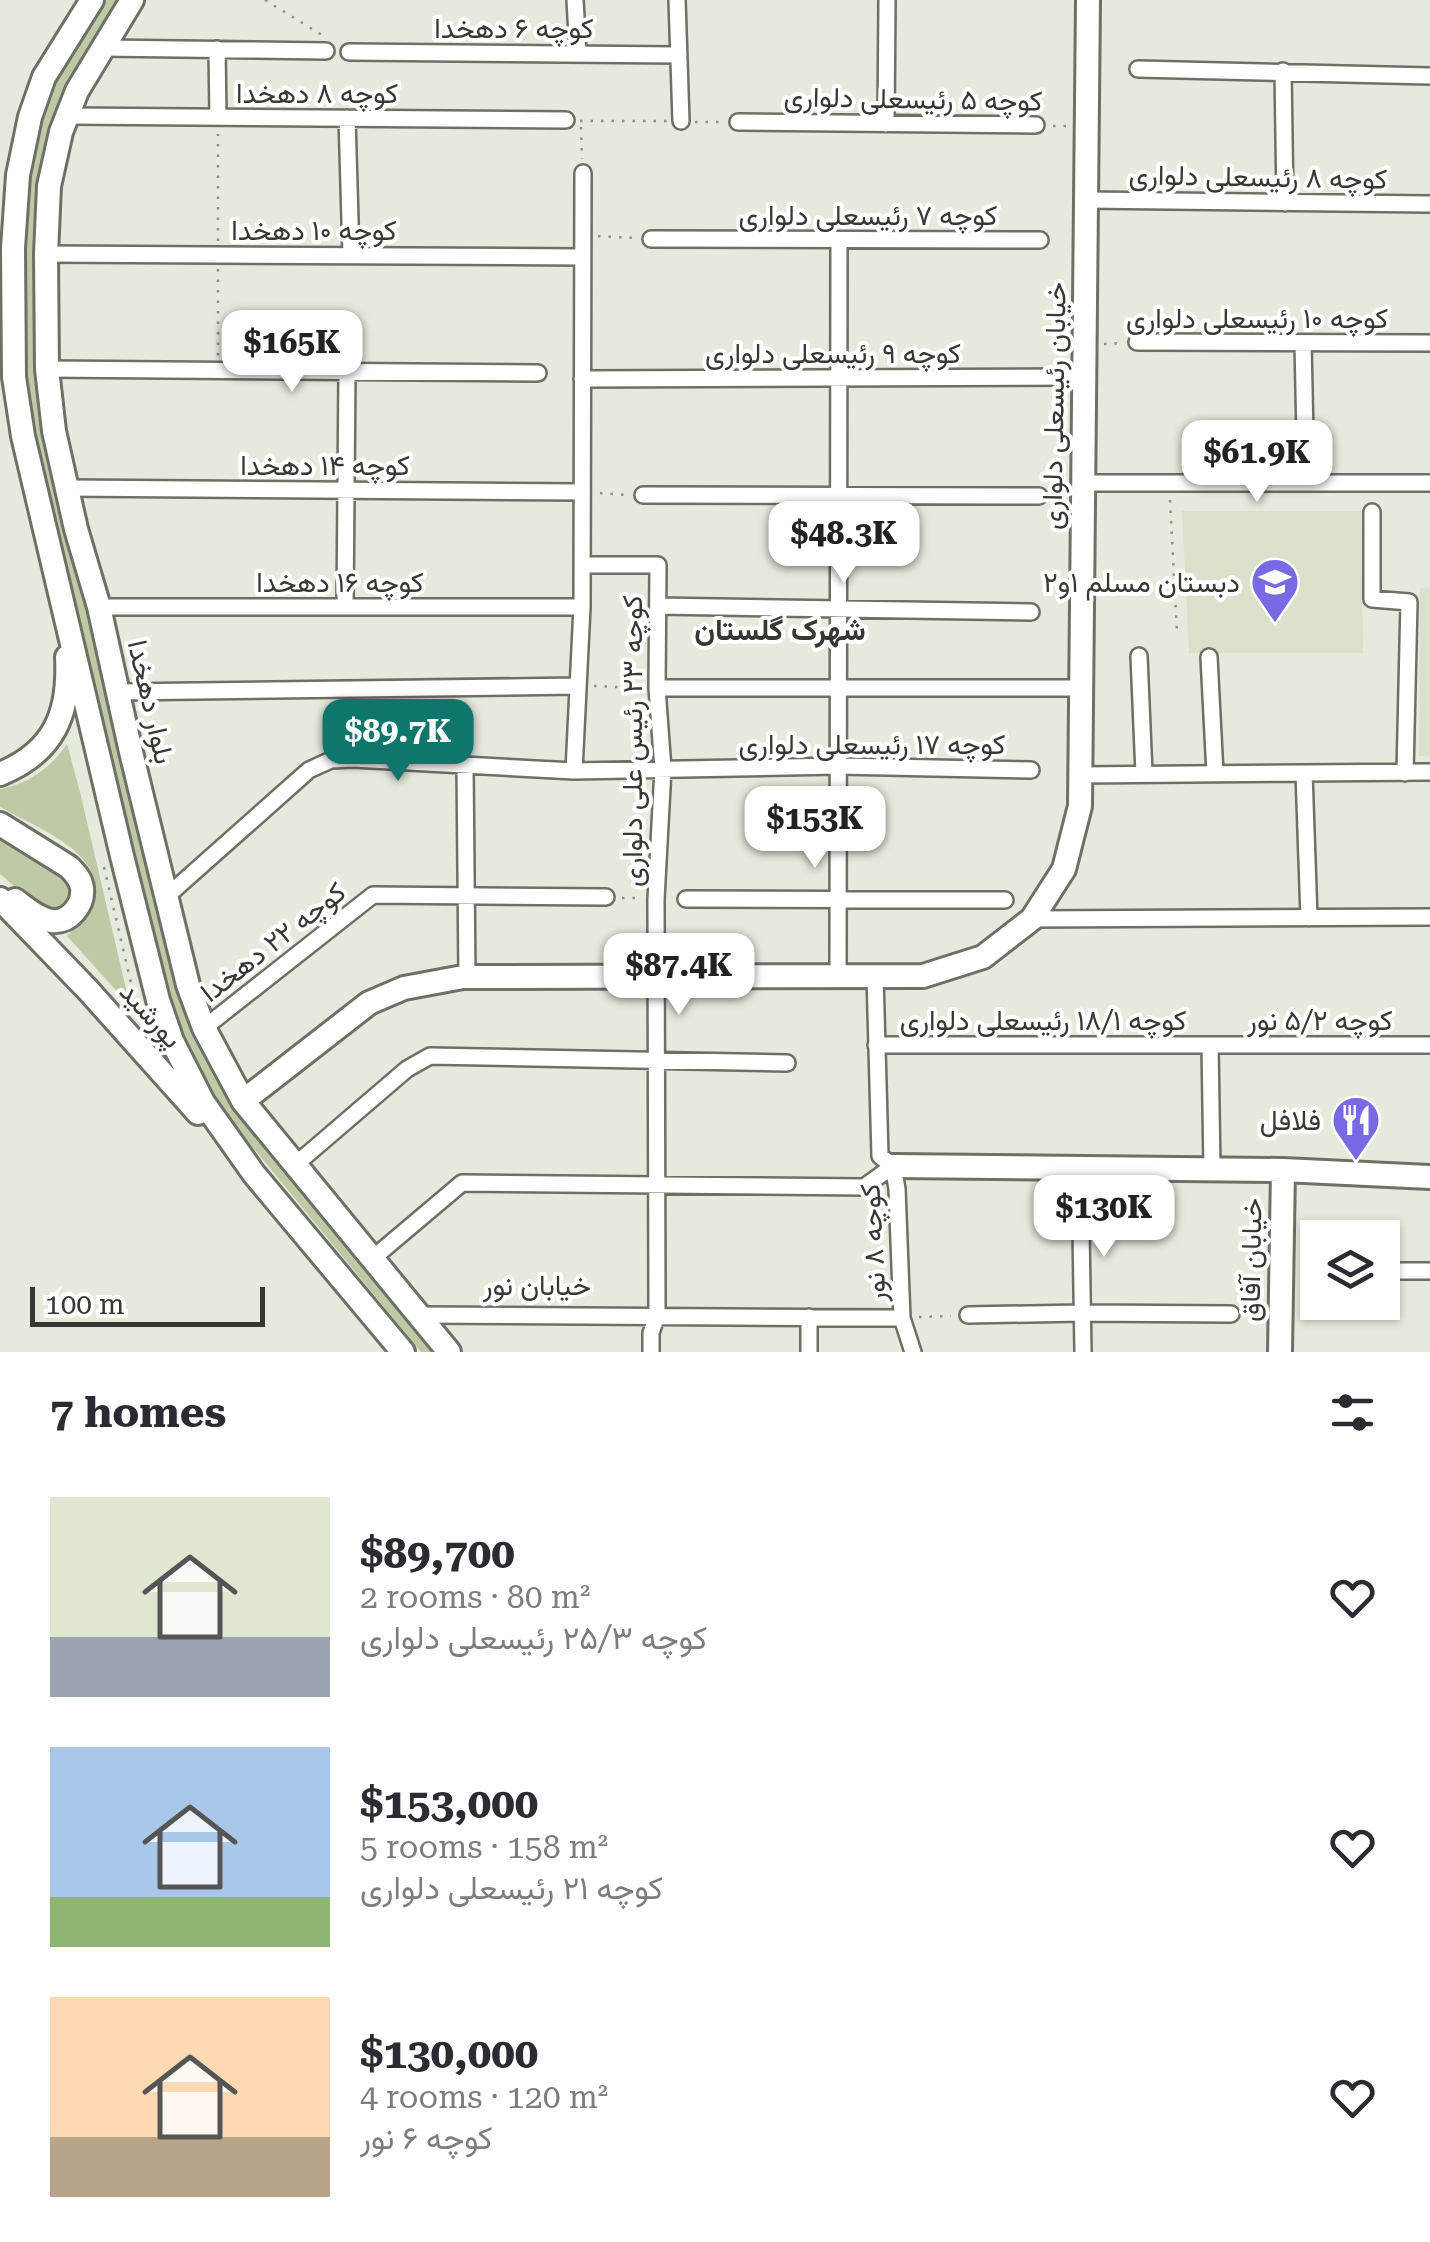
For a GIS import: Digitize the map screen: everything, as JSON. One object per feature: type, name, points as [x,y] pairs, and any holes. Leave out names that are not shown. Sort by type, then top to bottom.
[{"type":"main road","points":[[92,0],[44,77],[30,117],[18,176],[13,248],[14,377],[20,416],[122,856],[172,1041],[196,1088],[254,1174],[403,1352]]},
{"type":"main road","name":"بلوار دهخدا","points":[[132,0],[77,92],[60,132],[49,186],[48,369],[54,432],[67,488],[188,985],[204,1028],[243,1101],[449,1352]]},
{"type":"main road","name":"خیابان رئیسعلی دلواری","points":[[243,1101],[369,1003],[404,988],[466,977],[924,976],[983,957],[1032,919],[1064,869],[1080,806],[1088,0]]},
{"type":"main road","points":[[0,774],[36,754],[50,739],[61,716],[68,675],[64,604]]},
{"type":"main road","points":[[0,824],[69,868],[77,875],[83,892],[74,911],[64,920],[55,921],[35,914],[0,890]]},
{"type":"main road","name":"پورشید","points":[[0,899],[254,1174]]},
{"type":"main road","points":[[893,1166],[1284,1170],[1430,1177]]},
{"type":"main road","name":"خیابان آفاق","points":[[1280,1352],[1284,1170]]},
{"type":"street","points":[[575,0],[578,53]]},
{"type":"street","points":[[678,0],[680,122]]},
{"type":"street","points":[[886,124],[887,0]]},
{"type":"street","points":[[103,48],[326,52]]},
{"type":"street","points":[[217,49],[218,118]]},
{"type":"street","name":"کوچه ۶ دهخدا","points":[[349,52],[678,55]]},
{"type":"street","points":[[1138,68],[1430,76]]},
{"type":"street","points":[[1283,70],[1285,203]]},
{"type":"street","name":"کوچه ۸ دهخدا","points":[[67,116],[566,120]]},
{"type":"street","points":[[347,118],[350,255]]},
{"type":"street","name":"کوچه ۵ رئیسعلی دلواری","points":[[738,122],[1036,126]]},
{"type":"street","points":[[574,771],[582,607],[582,173]]},
{"type":"street","name":"کوچه ۸ رئیسعلی دلواری","points":[[1086,200],[1430,204]]},
{"type":"street","name":"کوچه ۷ رئیسعلی دلواری","points":[[650,239],[1040,240]]},
{"type":"street","points":[[838,976],[839,240]]},
{"type":"street","name":"کوچه ۱۰ دهخدا","points":[[46,254],[582,257]]},
{"type":"street","name":"کوچه ۱۰ رئیسعلی دلواری","points":[[1137,342],[1430,343]]},
{"type":"street","points":[[1303,342],[1306,483]]},
{"type":"street","points":[[48,369],[538,374]]},
{"type":"street","points":[[345,607],[347,372]]},
{"type":"street","name":"کوچه ۹ رئیسعلی دلواری","points":[[582,379],[1084,378]]},
{"type":"street","points":[[1083,483],[1430,483]]},
{"type":"street","name":"کوچه ۱۴ دهخدا","points":[[67,488],[582,492]]},
{"type":"street","points":[[644,496],[1039,496]]},
{"type":"street","points":[[1372,512],[1372,599],[1410,602],[1404,772]]},
{"type":"street","name":"کوچه ۲۳ رئیس علی دلواری","points":[[582,566],[658,565],[657,688],[663,769],[656,899],[658,1185],[656,1315],[651,1352]]},
{"type":"street","points":[[658,606],[1031,612]]},
{"type":"street","name":"کوچه ۱۶ دهخدا","points":[[99,607],[582,607]]},
{"type":"street","points":[[1139,656],[1144,774]]},
{"type":"street","points":[[1210,657],[1215,774]]},
{"type":"street","points":[[118,692],[577,686]]},
{"type":"street","points":[[657,688],[1081,688]]},
{"type":"street","name":"کوچه ۱۷ رئیسعلی دلواری","points":[[166,897],[309,770],[330,760],[574,771],[838,766],[1031,770]]},
{"type":"street","points":[[466,766],[466,977]]},
{"type":"street","points":[[1080,775],[1430,772]]},
{"type":"street","points":[[1304,773],[1309,918]]},
{"type":"street","name":"کوچه ۲۲ دهخدا","points":[[204,1028],[373,896],[465,896]]},
{"type":"street","points":[[465,896],[606,897]]},
{"type":"street","points":[[686,899],[1005,900]]},
{"type":"street","points":[[1032,919],[1430,917]]},
{"type":"street","points":[[875,976],[876,1045]]},
{"type":"street","name":"کوچه ۱۸/۱ رئیسعلی دلواری","points":[[876,1045],[1210,1045]]},
{"type":"street","name":"کوچه ۸ نور","points":[[876,1045],[880,1156],[893,1166],[897,1189],[902,1318],[913,1352]]},
{"type":"street","points":[[1210,1045],[1212,1169]]},
{"type":"street","name":"کوچه ۵/۲ نور","points":[[1210,1045],[1430,1045]]},
{"type":"street","points":[[295,1164],[407,1069],[430,1056],[786,1063]]},
{"type":"street","points":[[372,1259],[462,1183],[864,1187],[893,1166]]},
{"type":"street","points":[[1080,1168],[1083,1352]]},
{"type":"street","points":[[1400,1271],[1430,1271]]},
{"type":"street","points":[[968,1315],[1231,1314]]},
{"type":"street","name":"خیابان نور","points":[[418,1315],[902,1318]]},
{"type":"street","points":[[809,1317],[809,1352]]},
{"type":"path","points":[[265,0],[349,52]]},
{"type":"path","points":[[218,118],[218,372]]},
{"type":"path","points":[[582,173],[581,120],[738,122]]},
{"type":"path","name":"کوچه ۵ رئیسعلی دلواری","points":[[1036,126],[1087,126]]},
{"type":"path","points":[[582,236],[650,239]]},
{"type":"path","name":"کوچه ۱۰ رئیسعلی دلواری","points":[[1084,345],[1137,342]]},
{"type":"path","points":[[1170,483],[1177,632]]},
{"type":"path","points":[[582,492],[644,496]]},
{"type":"path","points":[[577,686],[657,688]]},
{"type":"path","points":[[102,862],[137,1009]]},
{"type":"path","points":[[606,897],[656,899]]},
{"type":"path","points":[[902,1318],[968,1315]]},
{"type":"shaded area","points":[[1182,511],[1361,511],[1363,653],[1189,653]]},
{"type":"shaded area","points":[[1420,588],[1430,588],[1430,756],[1419,756]]},
{"type":"green space","points":[[101,0],[119,0],[87,57],[37,240],[94,627],[195,1031],[235,1105],[437,1352],[421,1352],[228,1117],[192,1056],[166,989],[27,400],[25,372],[27,188],[45,106]]},
{"type":"green space","points":[[67,744],[130,1006],[67,936],[92,906],[96,888],[92,872],[67,844],[0,807],[0,789],[38,774]]},
{"type":"green space","points":[[0,838],[62,873],[68,885],[63,903],[44,907],[0,874]]},
{"type":"place","name":"دبستان مسلم ۱و۲","points":[[1275,624]]},
{"type":"place","name":"فلافل","points":[[1356,1162]]},
{"type":"district","name":"شهرک گلستان","points":[[780,629]]}]
